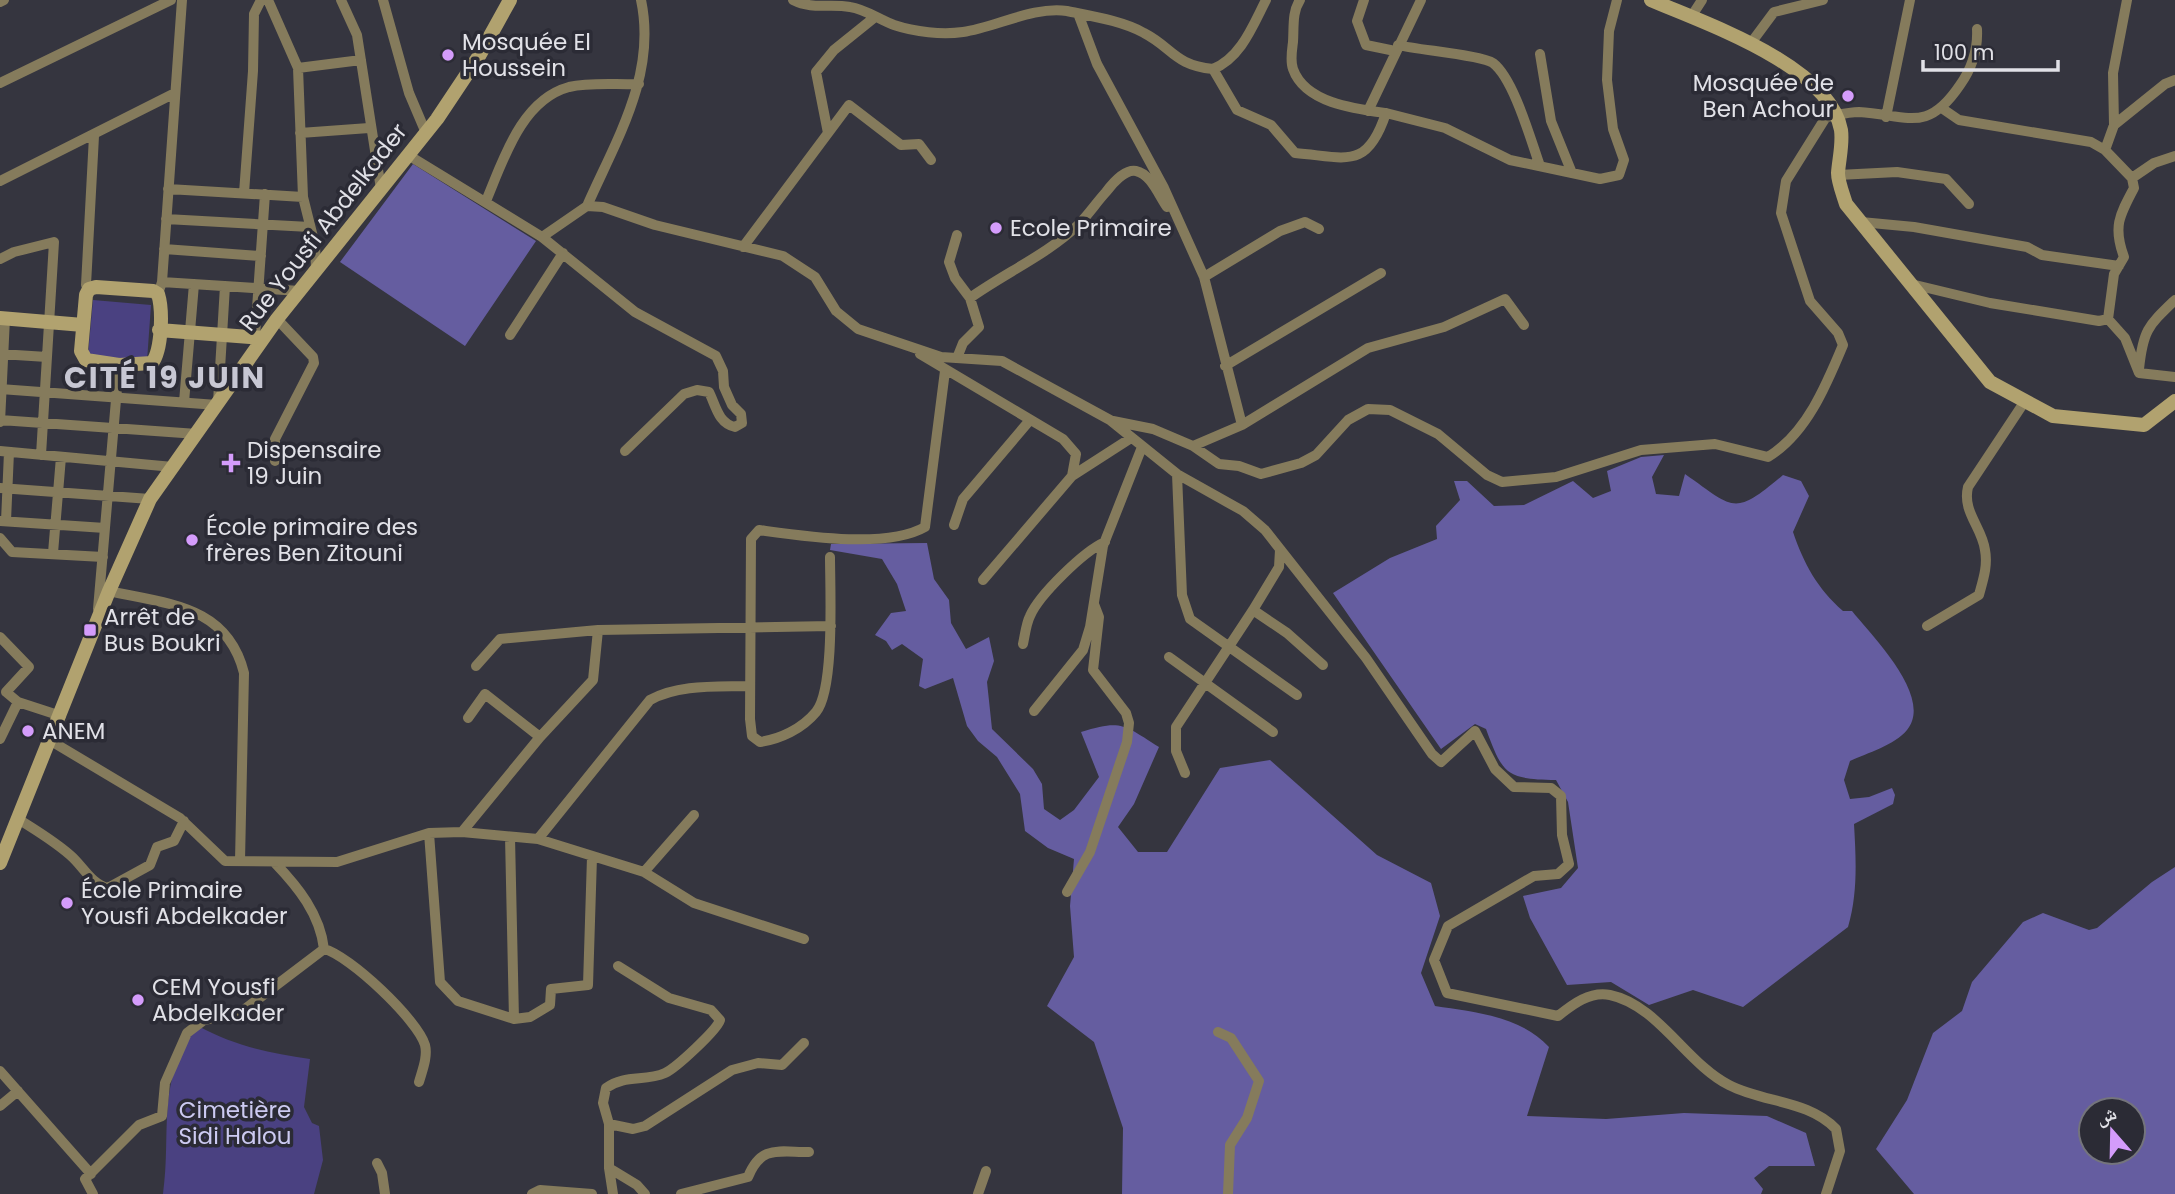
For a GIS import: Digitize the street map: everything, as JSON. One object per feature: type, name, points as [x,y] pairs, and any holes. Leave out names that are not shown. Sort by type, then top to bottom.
[{"type":"street","points":[[0,83],[171,0]]},
{"type":"street","points":[[94,136],[86,285],[89,289],[81,351],[86,360],[119,365],[152,363],[156,358],[159,330],[181,0]]},
{"type":"street","points":[[244,193],[253,71],[254,14],[261,0]]},
{"type":"street","points":[[268,0],[298,68],[303,197],[317,268]]},
{"type":"street","points":[[341,0],[358,35],[369,128],[381,189]]},
{"type":"street","points":[[383,0],[409,93],[426,133]]},
{"type":"street","name":"Rue Yousfi Abdelkader","points":[[0,863],[4,843],[18,819],[109,591],[150,499],[218,404],[259,337],[278,319],[426,133],[479,57],[509,0]]},
{"type":"street","points":[[542,237],[587,206],[639,85],[646,36],[641,0]]},
{"type":"street","points":[[793,0],[808,7],[850,7],[924,32],[959,33],[1042,12],[1068,12],[1123,22],[1147,34],[1178,60],[1213,69],[1228,61],[1242,45],[1266,0]]},
{"type":"street","points":[[1300,0],[1295,8],[1292,68],[1304,87],[1319,97],[1445,128],[1510,160],[1600,179],[1619,175],[1624,160],[1613,129],[1607,80],[1609,31],[1617,0]]},
{"type":"street","points":[[1364,0],[1357,22],[1366,45],[1470,56],[1493,63],[1513,90],[1540,166]]},
{"type":"street","points":[[1368,111],[1421,0]]},
{"type":"street","points":[[1651,0],[1751,43],[1806,77],[1835,116],[1840,130],[1838,175],[1846,204],[1990,382],[2053,416],[2144,425],[2175,401]]},
{"type":"street","points":[[1691,17],[1702,0]]},
{"type":"street","points":[[1751,43],[1774,12],[1823,0]]},
{"type":"street","points":[[1886,117],[1910,0]]},
{"type":"street","points":[[2105,150],[2114,125],[2113,73],[2127,0]]},
{"type":"street","points":[[1079,16],[1097,64],[1164,188],[1204,277],[1242,425]]},
{"type":"street","points":[[828,133],[816,72],[834,50],[875,17]]},
{"type":"street","points":[[1110,420],[1153,429],[1193,446],[1219,464],[1239,466],[1261,474],[1301,463],[1316,454],[1348,420],[1368,409],[1390,410],[1438,433],[1487,475],[1502,482],[1556,477],[1641,450],[1715,444],[1768,457],[1786,446],[1825,390],[1843,345],[1838,333],[1810,301],[1782,213],[1786,181],[1826,117],[1857,112],[1916,120],[1943,109],[1963,82],[1978,48],[1977,29]]},
{"type":"street","points":[[1540,54],[1551,121],[1572,173]]},
{"type":"street","points":[[298,68],[361,60]]},
{"type":"street","points":[[1213,69],[1237,110],[1272,125],[1295,153],[1346,160],[1368,149],[1378,137],[1387,113]]},
{"type":"street","points":[[2114,125],[2165,84],[2175,80]]},
{"type":"street","points":[[486,201],[519,126],[552,96],[575,86],[639,85]]},
{"type":"street","points":[[0,181],[175,93]]},
{"type":"street","points":[[743,247],[849,105],[901,145],[919,144],[931,160]]},
{"type":"street","points":[[1943,109],[1959,120],[2091,142],[2105,150],[2132,178],[2134,188],[2124,207],[2116,235],[2124,257],[2114,274],[2108,319],[2125,338],[2139,373]]},
{"type":"street","points":[[300,133],[369,128]]},
{"type":"street","points":[[408,155],[542,237],[635,312],[716,356],[723,371],[724,387],[732,405],[741,414],[743,423],[735,428],[727,425],[721,420],[709,392],[697,390],[684,394],[625,451]]},
{"type":"street","points":[[2132,178],[2154,163],[2175,156]]},
{"type":"street","points":[[970,298],[1004,273],[1038,256],[1077,226],[1111,185],[1128,172],[1136,171],[1148,177],[1177,222]]},
{"type":"street","points":[[1838,175],[1898,172],[1946,179],[1969,204]]},
{"type":"street","points":[[168,189],[303,197]]},
{"type":"street","points":[[159,330],[259,337],[258,289],[265,194]]},
{"type":"street","points":[[587,206],[603,207],[655,225],[783,256],[815,277],[836,311],[858,329],[914,350],[957,358],[1002,361],[1110,420],[1177,474],[1243,511],[1265,530],[1366,658],[1432,754],[1441,762],[1475,731],[1495,769],[1514,787],[1551,788],[1561,796],[1562,835],[1569,864],[1558,873],[1534,876],[1448,926],[1434,960],[1447,993],[1558,1016],[1580,998],[1610,995],[1647,1013],[1727,1084],[1813,1111],[1836,1129],[1840,1151],[1826,1194]]},
{"type":"street","points":[[166,219],[310,227]]},
{"type":"street","points":[[1204,277],[1280,231],[1306,222],[1319,229]]},
{"type":"street","points":[[1861,222],[2002,242],[2027,247],[2042,255],[2119,266]]},
{"type":"street","points":[[957,236],[949,262],[955,278],[970,298],[979,327],[963,343],[957,358]]},
{"type":"street","points":[[0,259],[14,251],[54,242],[41,455]]},
{"type":"street","points":[[164,250],[261,256]]},
{"type":"street","points":[[510,335],[563,253]]},
{"type":"street","points":[[1225,366],[1381,273]]},
{"type":"street","points":[[89,289],[153,291],[194,284],[300,291]]},
{"type":"street","points":[[184,402],[194,284]]},
{"type":"street","points":[[1912,284],[1990,303],[2099,321],[2108,319]]},
{"type":"street","points":[[1,389],[218,404],[225,286]]},
{"type":"street","points":[[1193,446],[1242,425],[1368,348],[1444,327],[1505,299],[1524,325]]},
{"type":"street","points":[[2139,373],[2142,340],[2151,323],[2175,300]]},
{"type":"street","points":[[83,325],[2,318],[0,421],[197,434]]},
{"type":"street","points":[[275,461],[275,439],[314,363],[313,357],[278,319]]},
{"type":"street","points":[[914,350],[1072,447],[1076,454],[1072,476]]},
{"type":"street","points":[[1,354],[47,357]]},
{"type":"street","points":[[97,621],[119,365]]},
{"type":"street","points":[[830,557],[831,626],[823,696],[816,712],[791,732],[778,740],[760,742],[752,736],[749,686],[751,539],[760,530],[846,539],[893,536],[925,527],[946,371]]},
{"type":"street","points":[[2139,373],[2175,377]]},
{"type":"street","points":[[1927,626],[1979,595],[1986,570],[1986,548],[1965,499],[1968,487],[2025,401]]},
{"type":"street","points":[[954,525],[957,509],[963,499],[1030,420]]},
{"type":"street","points":[[983,580],[1072,476],[1131,438]]},
{"type":"street","points":[[1034,711],[1083,650],[1105,542],[1142,447]]},
{"type":"street","points":[[105,528],[3,521],[5,452],[173,467]]},
{"type":"street","points":[[53,553],[61,457]]},
{"type":"street","points":[[1177,474],[1184,607],[1190,619],[1297,695]]},
{"type":"street","points":[[4,488],[150,499]]},
{"type":"street","points":[[0,538],[12,552],[103,557]]},
{"type":"street","points":[[1023,644],[1029,617],[1035,608],[1079,558],[1105,542]]},
{"type":"street","points":[[1185,773],[1176,751],[1176,727],[1279,567],[1280,550]]},
{"type":"street","points":[[109,591],[188,609],[208,617],[237,648],[243,673],[240,862]]},
{"type":"street","points":[[1067,892],[1090,852],[1127,742],[1129,723],[1126,713],[1093,670],[1099,617],[1094,604]]},
{"type":"street","points":[[1253,610],[1287,633],[1323,665]]},
{"type":"street","points":[[476,666],[500,639],[598,630],[751,625],[831,626]]},
{"type":"street","points":[[462,832],[540,737],[593,680],[598,630]]},
{"type":"street","points":[[0,637],[29,667],[6,692],[18,702],[61,716]]},
{"type":"street","points":[[1169,657],[1273,732]]},
{"type":"street","points":[[538,839],[650,700],[660,695],[698,687],[749,686]]},
{"type":"street","points":[[467,718],[485,694],[540,737]]},
{"type":"street","points":[[0,739],[4,720],[18,702]]},
{"type":"street","points":[[51,741],[184,821],[225,861],[337,862],[429,833],[462,832],[538,839],[644,872],[694,903],[804,939]]},
{"type":"street","points":[[644,872],[694,815]]},
{"type":"street","points":[[18,819],[72,856],[94,881],[108,888],[150,865],[157,848],[174,841],[184,821]]},
{"type":"street","points":[[429,833],[440,982],[458,1001],[514,1019],[530,1017],[550,1004],[551,989],[589,985],[592,857]]},
{"type":"street","points":[[510,837],[514,1019]]},
{"type":"street","points":[[275,863],[297,886],[314,914],[324,949]]},
{"type":"street","points":[[93,1194],[85,1179],[139,1125],[162,1116],[165,1083],[187,1033],[197,1024],[241,1012],[324,949],[335,951],[361,969],[415,1027],[425,1045],[425,1060],[419,1083]]},
{"type":"street","points":[[532,1194],[540,1190],[592,1194],[612,1191],[609,1124],[603,1103],[607,1088],[629,1077],[667,1072],[711,1034],[720,1020],[711,1010],[669,998],[618,966]]},
{"type":"street","points":[[1218,1032],[1231,1038],[1259,1082],[1247,1118],[1230,1145],[1228,1194]]},
{"type":"street","points":[[609,1124],[633,1129],[645,1126],[732,1070],[758,1063],[782,1065],[804,1043]]},
{"type":"street","points":[[0,1071],[91,1174]]},
{"type":"street","points":[[0,1106],[18,1091]]},
{"type":"street","points":[[681,1194],[748,1177],[755,1160],[768,1152],[809,1152]]},
{"type":"street","points":[[377,1163],[382,1173],[385,1194]]},
{"type":"street","points":[[609,1168],[637,1185],[645,1194]]},
{"type":"street","points":[[978,1194],[986,1171]]},
{"type":"green space","points":[[93,300],[151,305],[147,361],[88,355]]},
{"type":"green space","name":"Cimetière Sidi Halou","points":[[198,1026],[252,1048],[310,1059],[304,1107],[312,1123],[319,1126],[323,1160],[314,1194],[163,1194],[170,1087],[185,1046]]},
{"type":"shaded area","points":[[413,164],[536,241],[465,346],[340,262]]},
{"type":"shaded area","points":[[1664,455],[1652,477],[1656,494],[1679,496],[1685,474],[1714,495],[1734,503],[1754,497],[1783,475],[1801,481],[1809,496],[1793,532],[1807,565],[1834,602],[1843,611],[1852,611],[1885,651],[1907,684],[1913,701],[1913,716],[1907,730],[1888,744],[1850,761],[1844,780],[1850,799],[1869,797],[1892,788],[1895,795],[1893,804],[1854,824],[1855,889],[1848,927],[1743,1007],[1693,990],[1649,1005],[1611,982],[1567,985],[1530,918],[1523,896],[1561,888],[1578,868],[1568,802],[1556,780],[1516,776],[1502,765],[1486,729],[1475,724],[1441,749],[1333,593],[1390,558],[1437,539],[1436,526],[1460,500],[1454,481],[1467,481],[1494,506],[1524,505],[1573,481],[1593,498],[1611,491],[1607,471],[1641,457]]},
{"type":"shaded area","points":[[927,543],[934,579],[949,600],[951,623],[966,649],[989,637],[994,661],[987,682],[992,729],[1033,769],[1042,784],[1044,809],[1060,820],[1074,810],[1099,777],[1081,732],[1095,728],[1122,726],[1159,747],[1134,804],[1118,827],[1138,852],[1167,852],[1220,768],[1270,760],[1377,855],[1431,883],[1440,916],[1421,973],[1435,1006],[1481,1013],[1511,1022],[1525,1028],[1549,1047],[1527,1116],[1606,1119],[1684,1113],[1767,1116],[1806,1133],[1815,1166],[1769,1166],[1754,1178],[1763,1189],[1761,1194],[1122,1194],[1123,1128],[1094,1042],[1047,1006],[1074,957],[1070,906],[1074,859],[1048,848],[1025,831],[1020,794],[997,757],[978,741],[967,726],[953,678],[925,689],[919,686],[923,659],[902,644],[892,650],[886,641],[875,635],[891,613],[906,611],[897,584],[882,559],[830,550],[831,544]]},
{"type":"shaded area","points":[[2175,867],[2175,1194],[1914,1194],[1876,1149],[1907,1100],[1933,1033],[1962,1011],[1972,982],[2023,922],[2043,913],[2089,930],[2097,928],[2152,882]]},
{"type":"place","name":"Mosquée El Houssein","points":[[448,55]]},
{"type":"place","name":"Mosquée de Ben Achour","points":[[1848,96]]},
{"type":"place","name":"Ecole Primaire","points":[[996,228]]},
{"type":"place","name":"Dispensaire 19 Juin","points":[[231,463]]},
{"type":"place","name":"École primaire des frères Ben Zitouni","points":[[192,540]]},
{"type":"place","name":"Arrêt de Bus Boukri","points":[[90,630]]},
{"type":"place","name":"ANEM","points":[[28,731]]},
{"type":"place","name":"École Primaire Yousfi Abdelkader","points":[[67,903]]},
{"type":"place","name":"CEM Yousfi Abdelkader","points":[[138,1000]]},
{"type":"district","name":"CITÉ 19 JUIN","points":[[165,378]]}]
